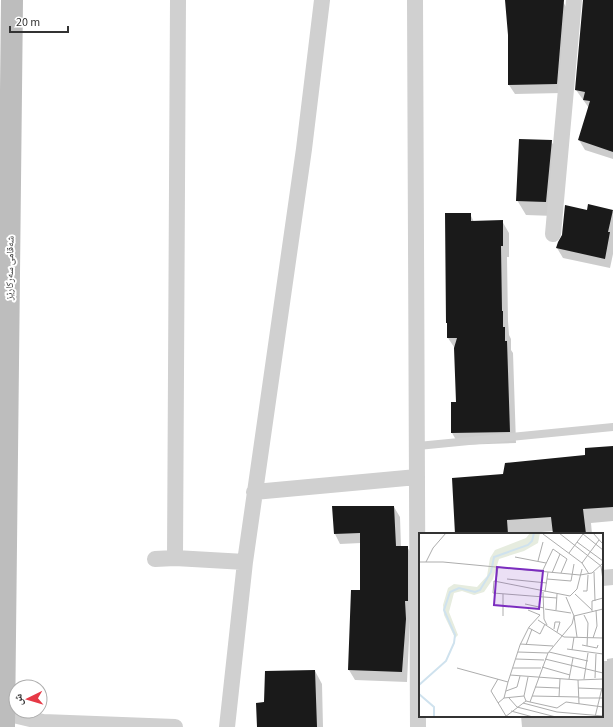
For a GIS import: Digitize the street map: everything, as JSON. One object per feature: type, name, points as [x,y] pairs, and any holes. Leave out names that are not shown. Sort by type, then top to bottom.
[{"type":"main road","name":"شەقامی سەرکارێز","points":[[5,720],[9,1]]},
{"type":"street","points":[[175,558],[178,0]]},
{"type":"street","points":[[227,727],[254,492],[304,149],[322,0]]},
{"type":"street","points":[[415,0],[419,597],[418,727]]},
{"type":"street","points":[[553,234],[574,0]]},
{"type":"street","points":[[254,492],[417,477]]},
{"type":"street","points":[[155,559],[175,558],[245,562]]},
{"type":"street","points":[[603,578],[613,577]]},
{"type":"street","points":[[5,720],[175,727]]},
{"type":"lane","points":[[418,446],[613,427]]},
{"type":"building","points":[[505,0],[564,0],[557,84],[508,85],[508,35]]},
{"type":"building","points":[[583,0],[613,0],[613,152],[578,140],[590,101],[583,100],[585,92],[575,90]]},
{"type":"building","points":[[519,139],[552,140],[546,202],[516,201]]},
{"type":"building","points":[[588,204],[613,210],[608,232],[610,232],[605,259],[556,248],[562,235],[565,205],[587,210]]},
{"type":"building","points":[[445,213],[471,213],[471,221],[503,220],[503,246],[501,246],[502,311],[503,327],[505,327],[505,341],[507,341],[510,432],[451,433],[451,402],[456,402],[454,348],[457,338],[447,338]]},
{"type":"building","points":[[613,446],[613,507],[583,509],[586,533],[553,533],[551,517],[507,520],[508,533],[455,533],[452,478],[503,474],[505,463],[585,455],[585,448]]},
{"type":"building","points":[[332,506],[394,506],[396,546],[408,546],[408,601],[405,601],[406,619],[402,672],[348,670],[351,590],[360,590],[360,533],[334,534]]},
{"type":"building","points":[[315,670],[317,727],[257,727],[256,703],[264,702],[265,671]]}]
